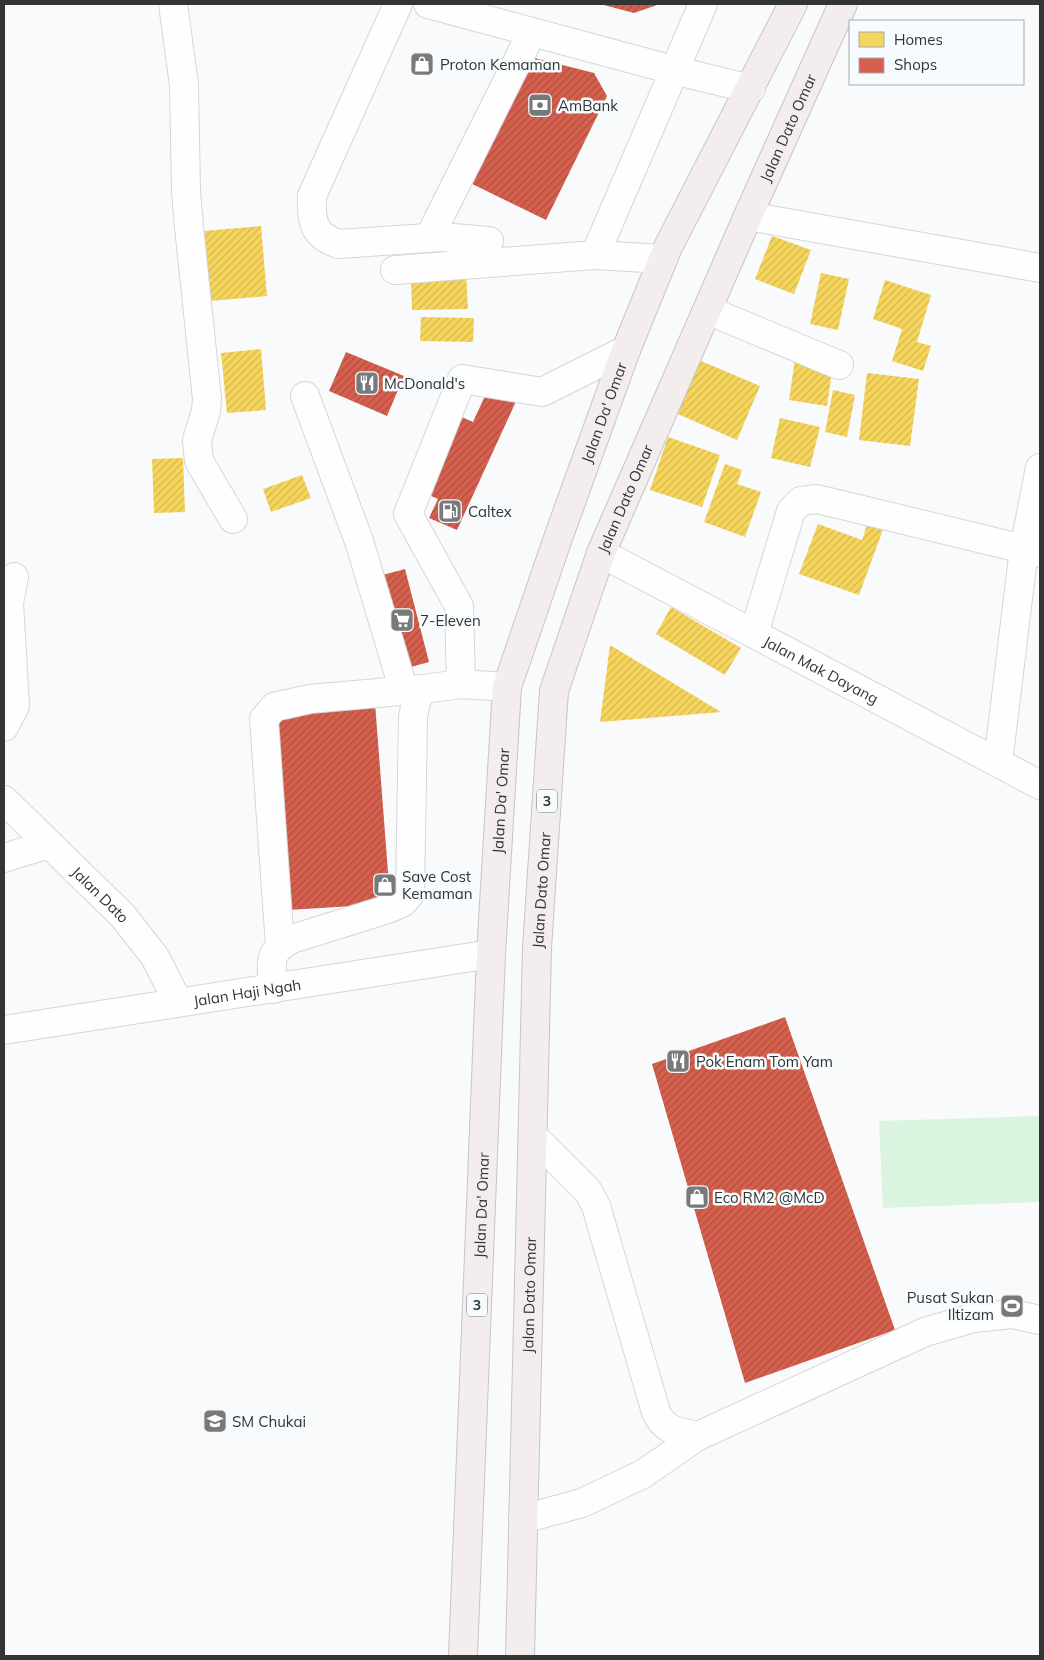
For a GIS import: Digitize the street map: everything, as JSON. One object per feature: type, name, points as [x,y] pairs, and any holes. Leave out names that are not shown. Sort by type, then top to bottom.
[{"type":"highway","name":"Jalan Da' Omar","points":[[463,1656],[491,954],[507,687],[558,538],[626,350],[668,247],[793,4]]},
{"type":"highway","name":"Jalan Dato Omar","points":[[519,1653],[537,948],[554,691],[601,553],[843,4]]},
{"type":"street","points":[[173,4],[184,86],[186,190],[207,399],[206,411],[197,440],[199,461],[233,519]]},
{"type":"street","points":[[398,4],[312,196],[312,212],[316,229],[326,240],[339,244],[441,237],[489,241]]},
{"type":"street","points":[[428,4],[750,89]]},
{"type":"street","points":[[594,255],[703,4]]},
{"type":"street","points":[[429,238],[532,32]]},
{"type":"street","points":[[748,216],[1040,268]]},
{"type":"street","points":[[395,270],[594,255],[664,259]]},
{"type":"street","points":[[707,310],[838,364]]},
{"type":"street","points":[[461,684],[459,606],[408,514],[462,379],[542,392],[626,350]]},
{"type":"street","points":[[273,989],[272,957],[280,946],[292,939],[388,909],[402,903],[410,894],[413,717],[416,701],[360,541],[305,396]]},
{"type":"street","points":[[998,763],[1032,551],[1040,468]]},
{"type":"street","points":[[754,633],[791,511],[801,501],[817,499],[1032,551]]},
{"type":"street","name":"Jalan Mak Dayang","points":[[601,553],[1040,785]]},
{"type":"street","points":[[4,727],[15,706],[9,603],[14,577]]},
{"type":"street","points":[[280,946],[264,720],[274,707],[310,699],[461,684],[507,687]]},
{"type":"street","name":"Jalan Dato","points":[[4,800],[124,916],[155,957],[178,1002]]},
{"type":"street","points":[[4,858],[49,844]]},
{"type":"street","name":"Jalan Haji Ngah","points":[[4,1030],[491,954]]},
{"type":"street","points":[[533,1136],[588,1191],[596,1206],[656,1412],[661,1423],[673,1430],[698,1436]]},
{"type":"street","points":[[523,1519],[582,1503],[643,1474],[698,1436],[925,1332],[973,1318],[1012,1314],[1040,1320]]},
{"type":"green space","points":[[1040,1116],[1040,1202],[883,1208],[879,1121]]},
{"type":"building: Homes","points":[[261,226],[267,296],[210,301],[204,231]]},
{"type":"building: Homes","points":[[772,236],[811,250],[794,294],[755,279]]},
{"type":"building: Homes","points":[[466,271],[468,309],[412,310],[411,273]]},
{"type":"building: Homes","points":[[821,273],[849,279],[838,330],[810,324]]},
{"type":"building: Homes","points":[[885,280],[931,295],[917,342],[931,346],[923,371],[892,361],[902,329],[873,319]]},
{"type":"building: Homes","points":[[421,317],[474,318],[473,342],[420,341]]},
{"type":"building: Homes","points":[[261,349],[266,410],[227,413],[221,353]]},
{"type":"building: Homes","points":[[694,358],[760,386],[737,440],[671,411]]},
{"type":"building: Homes","points":[[795,359],[833,364],[827,406],[789,400]]},
{"type":"building: Homes","points":[[867,373],[919,379],[910,446],[859,440]]},
{"type":"building: Homes","points":[[833,390],[855,395],[847,437],[825,432]]},
{"type":"building: Homes","points":[[780,418],[820,427],[810,467],[771,458]]},
{"type":"building: Homes","points":[[668,437],[720,455],[702,507],[650,490]]},
{"type":"building: Homes","points":[[183,458],[185,512],[154,513],[152,459]]},
{"type":"building: Homes","points":[[725,464],[742,470],[737,484],[761,492],[745,537],[704,522]]},
{"type":"building: Homes","points":[[302,475],[311,498],[271,512],[263,489]]},
{"type":"building: Homes","points":[[869,519],[885,524],[859,595],[799,574],[818,524],[862,540]]},
{"type":"building: Homes","points":[[671,607],[741,648],[725,675],[656,634]]},
{"type":"building: Homes","points":[[610,645],[721,712],[600,722]]},
{"type":"building: Shops","points":[[600,4],[660,4],[634,13]]},
{"type":"building: Shops","points":[[523,55],[594,73],[607,96],[546,220],[462,179]]},
{"type":"building: Shops","name":"McDonald's","points":[[346,352],[404,376],[387,416],[329,391]]},
{"type":"building: Shops","points":[[490,385],[518,397],[457,530],[429,518],[438,499],[411,487],[446,410],[473,422]]},
{"type":"building: Shops","name":"7-Eleven","points":[[405,569],[429,662],[400,670],[375,577]]},
{"type":"building: Shops","points":[[375,703],[389,885],[369,905],[288,910],[274,710]]},
{"type":"building: Shops","points":[[785,1017],[895,1330],[745,1383],[652,1064]]},
{"type":"place","name":"Proton Kemaman","points":[[422,64]]},
{"type":"place","name":"AmBank","points":[[540,105]]},
{"type":"place","name":"McDonald's","points":[[367,383]]},
{"type":"place","name":"Caltex","points":[[450,511]]},
{"type":"place","name":"7-Eleven","points":[[402,620]]},
{"type":"place","name":"Save Cost Kemaman","points":[[385,885]]},
{"type":"place","name":"Pok Enam Tom Yam","points":[[678,1061]]},
{"type":"place","name":"Eco RM2 @McD","points":[[697,1197]]},
{"type":"place","name":"Pusat Sukan Iltizam","points":[[1012,1306]]},
{"type":"place","name":"SM Chukai","points":[[215,1421]]}]
